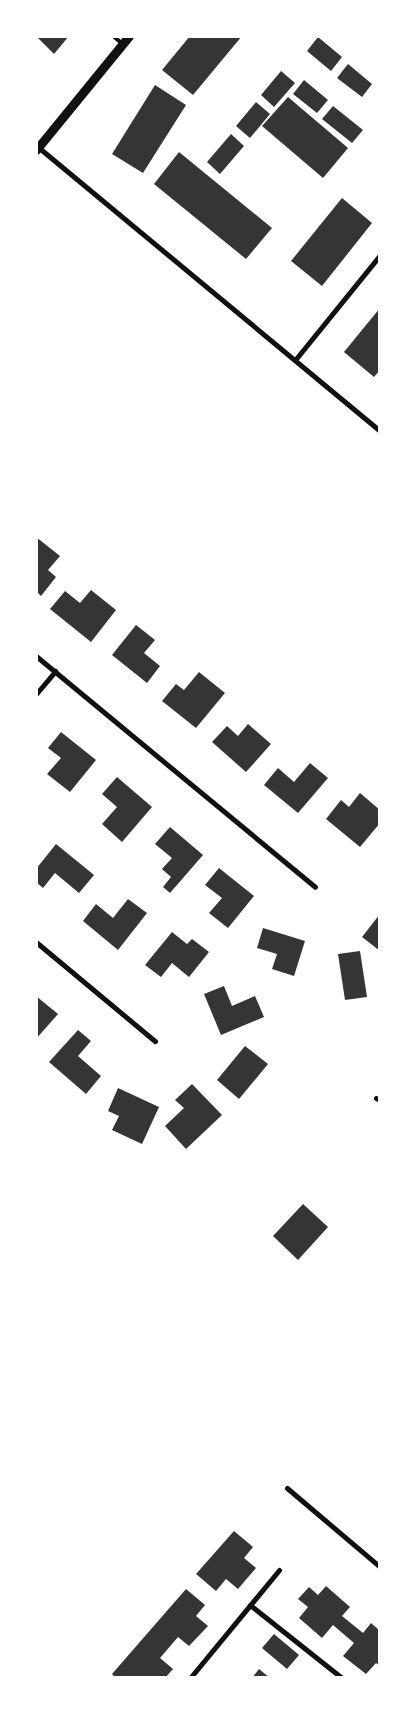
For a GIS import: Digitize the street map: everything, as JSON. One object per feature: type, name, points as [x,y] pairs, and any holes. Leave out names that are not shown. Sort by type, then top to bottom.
[{"type":"street","points":[[129,36],[37,148],[380,431]]},
{"type":"street","points":[[295,360],[380,255]]},
{"type":"street","points":[[36,656],[315,887]]},
{"type":"street","points":[[36,694],[55,671]]},
{"type":"street","points":[[36,942],[155,1041]]},
{"type":"street","points":[[287,1488],[380,1567]]},
{"type":"street","points":[[190,1678],[279,1570]]},
{"type":"street","points":[[250,1605],[342,1678]]},
{"type":"lane","points":[[113,36],[122,44]]},
{"type":"building","points":[[36,36],[69,36],[54,54]]},
{"type":"building","points":[[190,36],[242,36],[193,95],[162,70]]},
{"type":"building","points":[[318,37],[342,57],[331,71],[307,51]]},
{"type":"building","points":[[348,64],[372,84],[362,97],[337,78]]},
{"type":"building","points":[[281,71],[295,83],[274,107],[261,95]]},
{"type":"building","points":[[304,80],[328,100],[317,113],[293,94]]},
{"type":"building","points":[[155,85],[186,105],[143,173],[112,154]]},
{"type":"building","points":[[288,97],[348,148],[323,178],[262,126]]},
{"type":"building","points":[[256,102],[270,114],[250,138],[236,126]]},
{"type":"building","points":[[333,106],[363,130],[352,143],[322,119]]},
{"type":"building","points":[[231,134],[244,146],[220,174],[207,162]]},
{"type":"building","points":[[179,152],[272,228],[246,259],[154,184]]},
{"type":"building","points":[[342,198],[372,223],[322,286],[291,261]]},
{"type":"building","points":[[380,308],[380,370],[374,377],[344,352]]},
{"type":"building","points":[[36,537],[60,556],[48,570],[56,577],[41,596],[36,591]]},
{"type":"building","points":[[91,590],[116,610],[91,642],[50,609],[65,591],[80,603]]},
{"type":"building","points":[[136,625],[155,640],[144,653],[160,666],[147,683],[112,655]]},
{"type":"building","points":[[199,672],[225,693],[196,728],[162,701],[176,684],[184,690]]},
{"type":"building","points":[[248,724],[271,744],[246,772],[212,742],[227,726],[238,736]]},
{"type":"building","points":[[61,732],[96,760],[70,792],[47,774],[61,758],[48,748]]},
{"type":"building","points":[[310,763],[328,778],[298,813],[264,785],[278,768],[294,782]]},
{"type":"building","points":[[117,777],[152,807],[122,842],[102,824],[117,807],[102,794]]},
{"type":"building","points":[[360,793],[380,810],[380,823],[360,847],[326,819],[341,800],[349,807]]},
{"type":"building","points":[[170,827],[203,855],[170,893],[163,887],[171,877],[162,869],[172,858],[155,844]]},
{"type":"building","points":[[56,844],[94,875],[79,893],[55,873],[43,888],[36,882],[36,869]]},
{"type":"building","points":[[219,868],[254,896],[228,928],[209,913],[222,898],[205,885]]},
{"type":"building","points":[[128,899],[147,913],[118,950],[83,921],[96,904],[113,918]]},
{"type":"building","points":[[380,914],[380,951],[362,937]]},
{"type":"building","points":[[263,928],[305,941],[294,976],[272,969],[277,954],[257,948]]},
{"type":"building","points":[[172,932],[187,944],[192,939],[209,952],[189,977],[172,963],[161,977],[145,965]]},
{"type":"building","points":[[360,951],[367,997],[345,1000],[338,954]]},
{"type":"building","points":[[224,986],[232,1006],[255,996],[264,1017],[221,1035],[204,994]]},
{"type":"building","points":[[36,996],[58,1014],[36,1039]]},
{"type":"building","points":[[78,1030],[91,1041],[78,1056],[101,1076],[86,1094],[49,1062]]},
{"type":"building","points":[[245,1046],[268,1064],[239,1099],[217,1080]]},
{"type":"building","points":[[192,1084],[222,1115],[186,1149],[165,1126],[184,1108],[175,1100]]},
{"type":"building","points":[[118,1088],[159,1107],[142,1144],[112,1130],[119,1116],[108,1111]]},
{"type":"building","points":[[303,1204],[328,1227],[298,1260],[273,1236]]},
{"type":"building","points":[[234,1531],[253,1547],[244,1558],[256,1568],[238,1589],[226,1579],[216,1591],[196,1574]]},
{"type":"building","points":[[326,1586],[350,1607],[342,1616],[363,1633],[371,1623],[380,1631],[380,1666],[376,1663],[366,1674],[343,1656],[354,1643],[333,1625],[322,1638],[299,1618],[308,1607],[298,1599],[309,1587],[318,1595]]},
{"type":"building","points":[[186,1589],[205,1605],[196,1616],[208,1626],[189,1646],[178,1637],[160,1658],[173,1669],[165,1678],[116,1678],[112,1674]]},
{"type":"building","points":[[274,1634],[299,1655],[287,1669],[262,1648]]},
{"type":"building","points":[[259,1669],[270,1678],[252,1678]]}]
